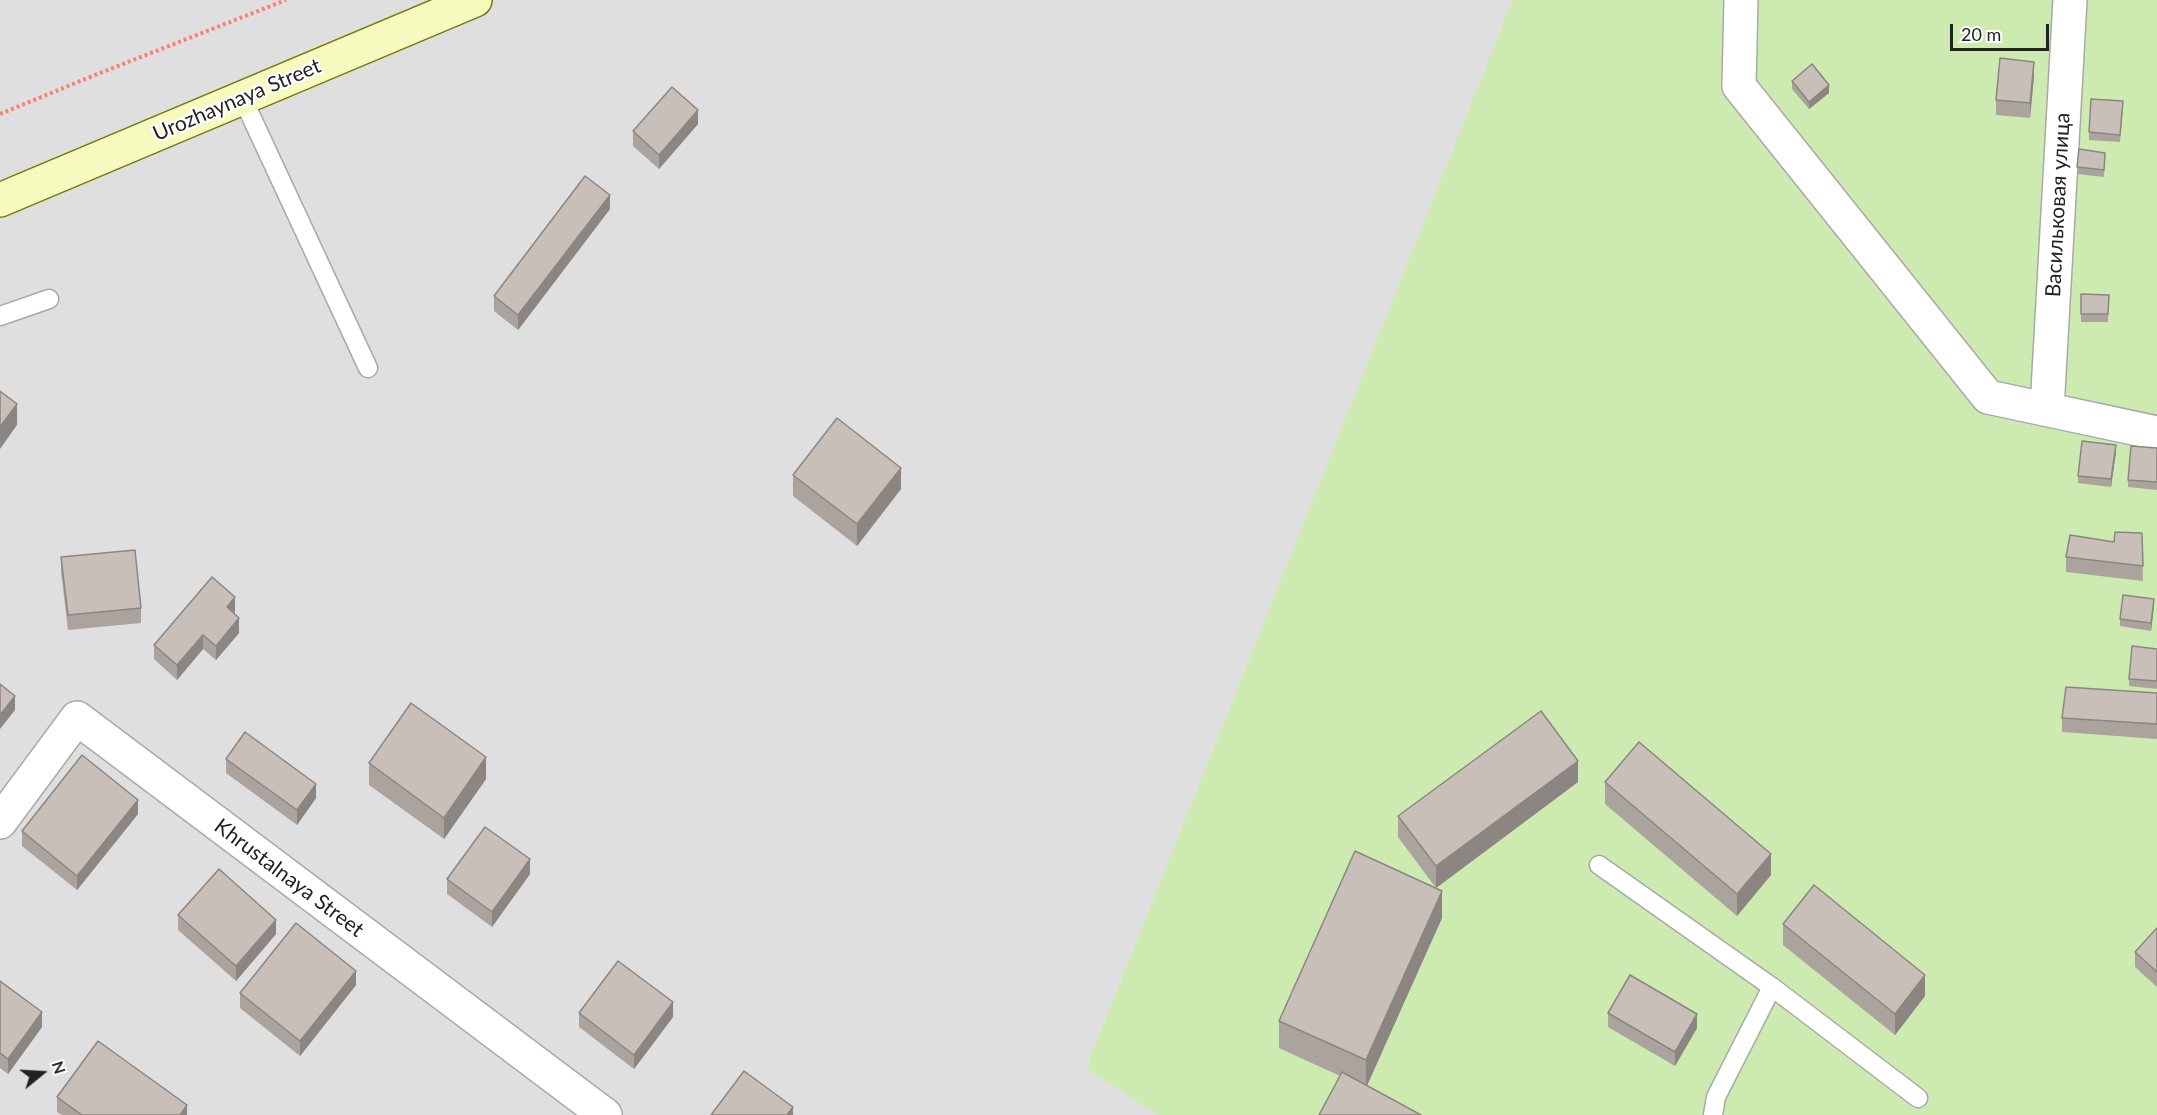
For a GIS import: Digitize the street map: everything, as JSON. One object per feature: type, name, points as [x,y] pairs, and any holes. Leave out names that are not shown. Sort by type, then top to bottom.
[{"type":"main road","name":"Urozhaynaya Street","points":[[0,200],[475,0]]},
{"type":"street","points":[[1741,0],[1739,86],[1988,397],[2157,433]]},
{"type":"street","name":"Васильковая улица","points":[[2047,410],[2070,0]]},
{"type":"street","name":"Khrustalnaya Street","points":[[0,822],[77,718],[605,1115]]},
{"type":"lane","points":[[242,97],[368,368]]},
{"type":"lane","points":[[0,316],[49,299]]},
{"type":"lane","points":[[1599,865],[1772,987],[1918,1098]]},
{"type":"lane","points":[[1713,1115],[1716,1097],[1772,987]]},
{"type":"path","points":[[0,114],[285,0]]},
{"type":"shaded area","points":[[0,0],[2157,0],[2157,1115],[0,1115]]},
{"type":"green space","points":[[1513,0],[2157,0],[2157,1115],[1158,1115],[1086,1068]]},
{"type":"building","points":[[2000,58],[2034,62],[2030,103],[1996,100]]},
{"type":"building","points":[[1812,64],[1829,85],[1809,102],[1792,81]]},
{"type":"building","points":[[672,87],[698,110],[659,155],[633,131]]},
{"type":"building","points":[[2091,99],[2123,101],[2120,135],[2089,132]]},
{"type":"building","points":[[2079,149],[2105,153],[2104,170],[2077,167]]},
{"type":"building","points":[[585,176],[610,195],[518,315],[494,296]]},
{"type":"building","points":[[2081,294],[2109,295],[2108,314],[2081,314]]},
{"type":"building","points":[[0,391],[17,404],[0,427]]},
{"type":"building","points":[[837,418],[901,468],[857,524],[793,475]]},
{"type":"building","points":[[2082,441],[2116,445],[2111,479],[2078,476]]},
{"type":"building","points":[[2131,446],[2157,448],[2157,482],[2128,480]]},
{"type":"building","points":[[2115,532],[2142,533],[2143,566],[2066,557],[2070,535],[2114,542]]},
{"type":"building","points":[[135,550],[141,608],[68,615],[61,557]]},
{"type":"building","points":[[212,577],[235,597],[227,607],[239,618],[216,646],[203,635],[177,665],[154,645]]},
{"type":"building","points":[[2123,595],[2154,599],[2151,623],[2120,619]]},
{"type":"building","points":[[2132,646],[2157,649],[2157,681],[2129,679]]},
{"type":"building","points":[[0,684],[15,696],[0,715]]},
{"type":"building","points":[[2066,687],[2157,693],[2157,724],[2062,718]]},
{"type":"building","points":[[411,703],[486,757],[444,818],[369,763]]},
{"type":"building","points":[[1541,711],[1578,761],[1436,866],[1398,816]]},
{"type":"building","points":[[245,732],[316,784],[297,810],[226,759]]},
{"type":"building","points":[[1639,742],[1771,854],[1737,894],[1605,782]]},
{"type":"building","points":[[82,755],[138,800],[77,876],[22,831]]},
{"type":"building","points":[[485,827],[530,859],[492,912],[447,879]]},
{"type":"building","points":[[1355,851],[1442,891],[1366,1060],[1279,1021]]},
{"type":"building","points":[[219,869],[276,920],[236,966],[178,915]]},
{"type":"building","points":[[1814,885],[1925,975],[1895,1014],[1783,924]]},
{"type":"building","points":[[296,923],[356,971],[300,1041],[240,993]]},
{"type":"building","points":[[2157,928],[2157,972],[2135,952]]},
{"type":"building","points":[[618,961],[673,1002],[634,1055],[579,1013]]},
{"type":"building","points":[[1630,975],[1697,1014],[1675,1052],[1608,1013]]},
{"type":"building","points":[[0,981],[42,1012],[8,1059],[0,1053]]},
{"type":"building","points":[[98,1041],[187,1105],[180,1115],[82,1115],[57,1097]]},
{"type":"building","points":[[744,1071],[793,1107],[787,1115],[711,1115]]},
{"type":"building","points":[[1342,1072],[1421,1115],[1319,1115]]}]
